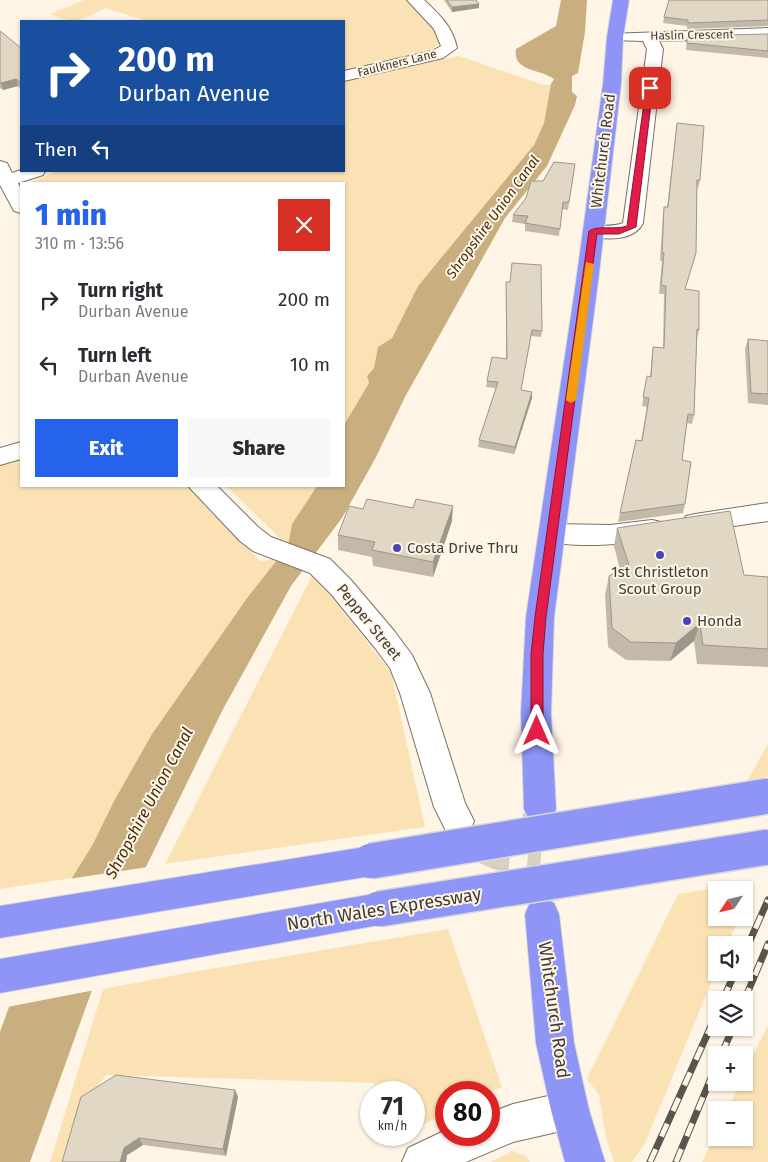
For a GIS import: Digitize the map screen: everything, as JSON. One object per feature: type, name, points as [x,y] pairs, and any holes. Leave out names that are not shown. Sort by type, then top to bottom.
[{"type":"highway","name":"Whitchurch Road","points":[[540,809],[537,750],[537,654],[607,124],[615,37],[621,0]]},
{"type":"highway","points":[[0,922],[768,796]]},
{"type":"highway","name":"North Wales Expressway","points":[[0,976],[195,940],[379,909],[768,847]]},
{"type":"highway","name":"Whitchurch Road","points":[[542,914],[555,1043],[577,1133]]},
{"type":"street","name":"Faulkners Lane","points":[[345,76],[437,55],[449,48],[448,37],[439,24],[415,0]]},
{"type":"street","name":"Haslin Crescent","points":[[615,37],[768,33]]},
{"type":"street","points":[[593,231],[624,231],[631,227],[633,223],[655,50],[648,36]]},
{"type":"street","points":[[20,204],[4,174],[25,172]]},
{"type":"street","points":[[0,457],[20,450]]},
{"type":"street","name":"Pepper Street","points":[[202,487],[248,534],[277,551],[320,566],[341,587],[402,663],[415,693],[450,807],[458,822]]},
{"type":"street","points":[[552,534],[610,535],[768,512]]},
{"type":"street","points":[[500,1128],[513,1123],[577,1133]]},
{"type":"street","points":[[422,1162],[456,1146]]},
{"type":"shaded area","points":[[84,0],[409,0],[431,23],[440,43],[424,55],[345,72],[345,20],[144,20],[105,8],[78,20],[66,19],[50,14]]},
{"type":"shaded area","points":[[459,56],[544,85],[551,85],[544,123],[534,145],[418,286],[392,338],[378,347],[374,368],[367,376],[369,383],[345,423],[345,182],[31,182],[55,172],[345,172],[345,79]]},
{"type":"shaded area","points":[[20,460],[20,487],[191,487],[260,561],[277,559],[247,598],[152,734],[114,801],[93,844],[72,878],[0,889],[0,465]]},
{"type":"shaded area","points":[[227,487],[316,487],[292,524],[288,546]]},
{"type":"shaded area","points":[[313,574],[391,672],[425,827],[165,864]]},
{"type":"shaded area","points":[[768,744],[768,777],[747,781]]},
{"type":"shaded area","points":[[708,889],[708,926],[735,926],[731,936],[708,936],[708,981],[712,981],[645,1143],[632,1162],[614,1162],[606,1138],[599,1095],[587,1079],[678,894]]},
{"type":"shaded area","points":[[448,929],[500,1081],[435,1081],[435,1118],[425,1124],[425,1081],[360,1081],[360,1083],[106,1075],[85,1104],[68,1162],[50,1162],[103,989]]},
{"type":"shaded area","points":[[768,1025],[768,1162],[702,1162],[710,1146],[753,1146],[753,1101],[731,1101],[736,1091],[753,1091],[753,1056]]},
{"type":"shaded area","points":[[513,1151],[526,1156],[530,1162],[491,1162]]},
{"type":"water","name":"Shropshire Union Canal","points":[[561,0],[587,0],[585,32],[578,73],[572,76],[572,92],[577,96],[575,105],[547,166],[505,218],[405,397],[375,459],[342,518],[291,586],[222,711],[145,869],[91,993],[30,1162],[0,1162],[0,1032],[9,1007],[72,878],[93,844],[114,801],[152,734],[247,598],[288,546],[292,524],[316,487],[345,487],[345,423],[369,383],[367,376],[374,368],[378,347],[392,338],[418,286],[534,145],[544,123],[551,84],[554,79],[523,66],[518,62],[516,49],[556,26]]},
{"type":"pier","points":[[148,867],[95,990],[7,1007],[68,879]]},
{"type":"building","points":[[447,0],[476,0],[479,4],[452,7]]},
{"type":"building","points":[[669,0],[768,0],[768,20],[688,23],[688,20],[664,17]]},
{"type":"building","points":[[0,31],[20,47],[20,82],[16,79],[1,83]]},
{"type":"building","points":[[768,34],[768,51],[687,43],[687,36]]},
{"type":"building","points":[[677,123],[704,126],[700,180],[697,180],[696,253],[685,289],[699,291],[699,330],[697,329],[694,415],[688,414],[682,460],[691,462],[685,504],[620,513],[636,440],[642,441],[649,398],[643,397],[647,376],[651,377],[653,347],[664,348],[666,286],[661,285],[664,253],[662,253],[664,207],[668,207]]},
{"type":"building","points":[[554,162],[575,164],[569,202],[563,202],[560,229],[525,223],[528,216],[513,215],[526,198],[531,181],[543,181]]},
{"type":"building","points":[[512,263],[541,265],[542,331],[532,330],[521,390],[532,392],[515,447],[479,440],[498,382],[487,381],[492,357],[507,359],[506,282],[510,282]]},
{"type":"building","points":[[748,339],[768,341],[768,394],[751,393]]},
{"type":"building","name":"Costa Drive Thru","points":[[367,499],[413,508],[416,499],[453,506],[433,562],[372,550],[375,542],[338,535],[349,506],[363,509]]},
{"type":"building","points":[[730,511],[744,575],[768,577],[768,649],[703,645],[700,623],[676,643],[631,642],[612,628],[609,576],[629,565],[617,528]]},
{"type":"building","points":[[116,1075],[235,1090],[223,1149],[139,1138],[124,1148],[120,1162],[62,1162],[81,1097]]},
{"type":"tunnel","points":[[540,813],[542,903]]},
{"type":"tunnel","points":[[477,843],[500,853],[541,856]]},
{"type":"railway","points":[[752,936],[768,900]]},
{"type":"railway","points":[[748,991],[768,944]]},
{"type":"railway","points":[[727,991],[731,981]]},
{"type":"railway","points":[[650,1162],[708,1033]]},
{"type":"railway","points":[[725,1046],[729,1036]]},
{"type":"railway","points":[[676,1162],[708,1085]]},
{"type":"slow traffic","points":[[571,400],[589,264]]},
{"type":"place","name":"Costa Drive Thru","points":[[397,548]]},
{"type":"place","name":"1st Christleton Scout Group","points":[[660,555]]},
{"type":"place","name":"Honda","points":[[687,621]]},
{"type":"route","points":[[537,731],[537,654],[540,617],[585,302],[593,231],[619,232],[629,229],[633,223],[650,88]]}]
